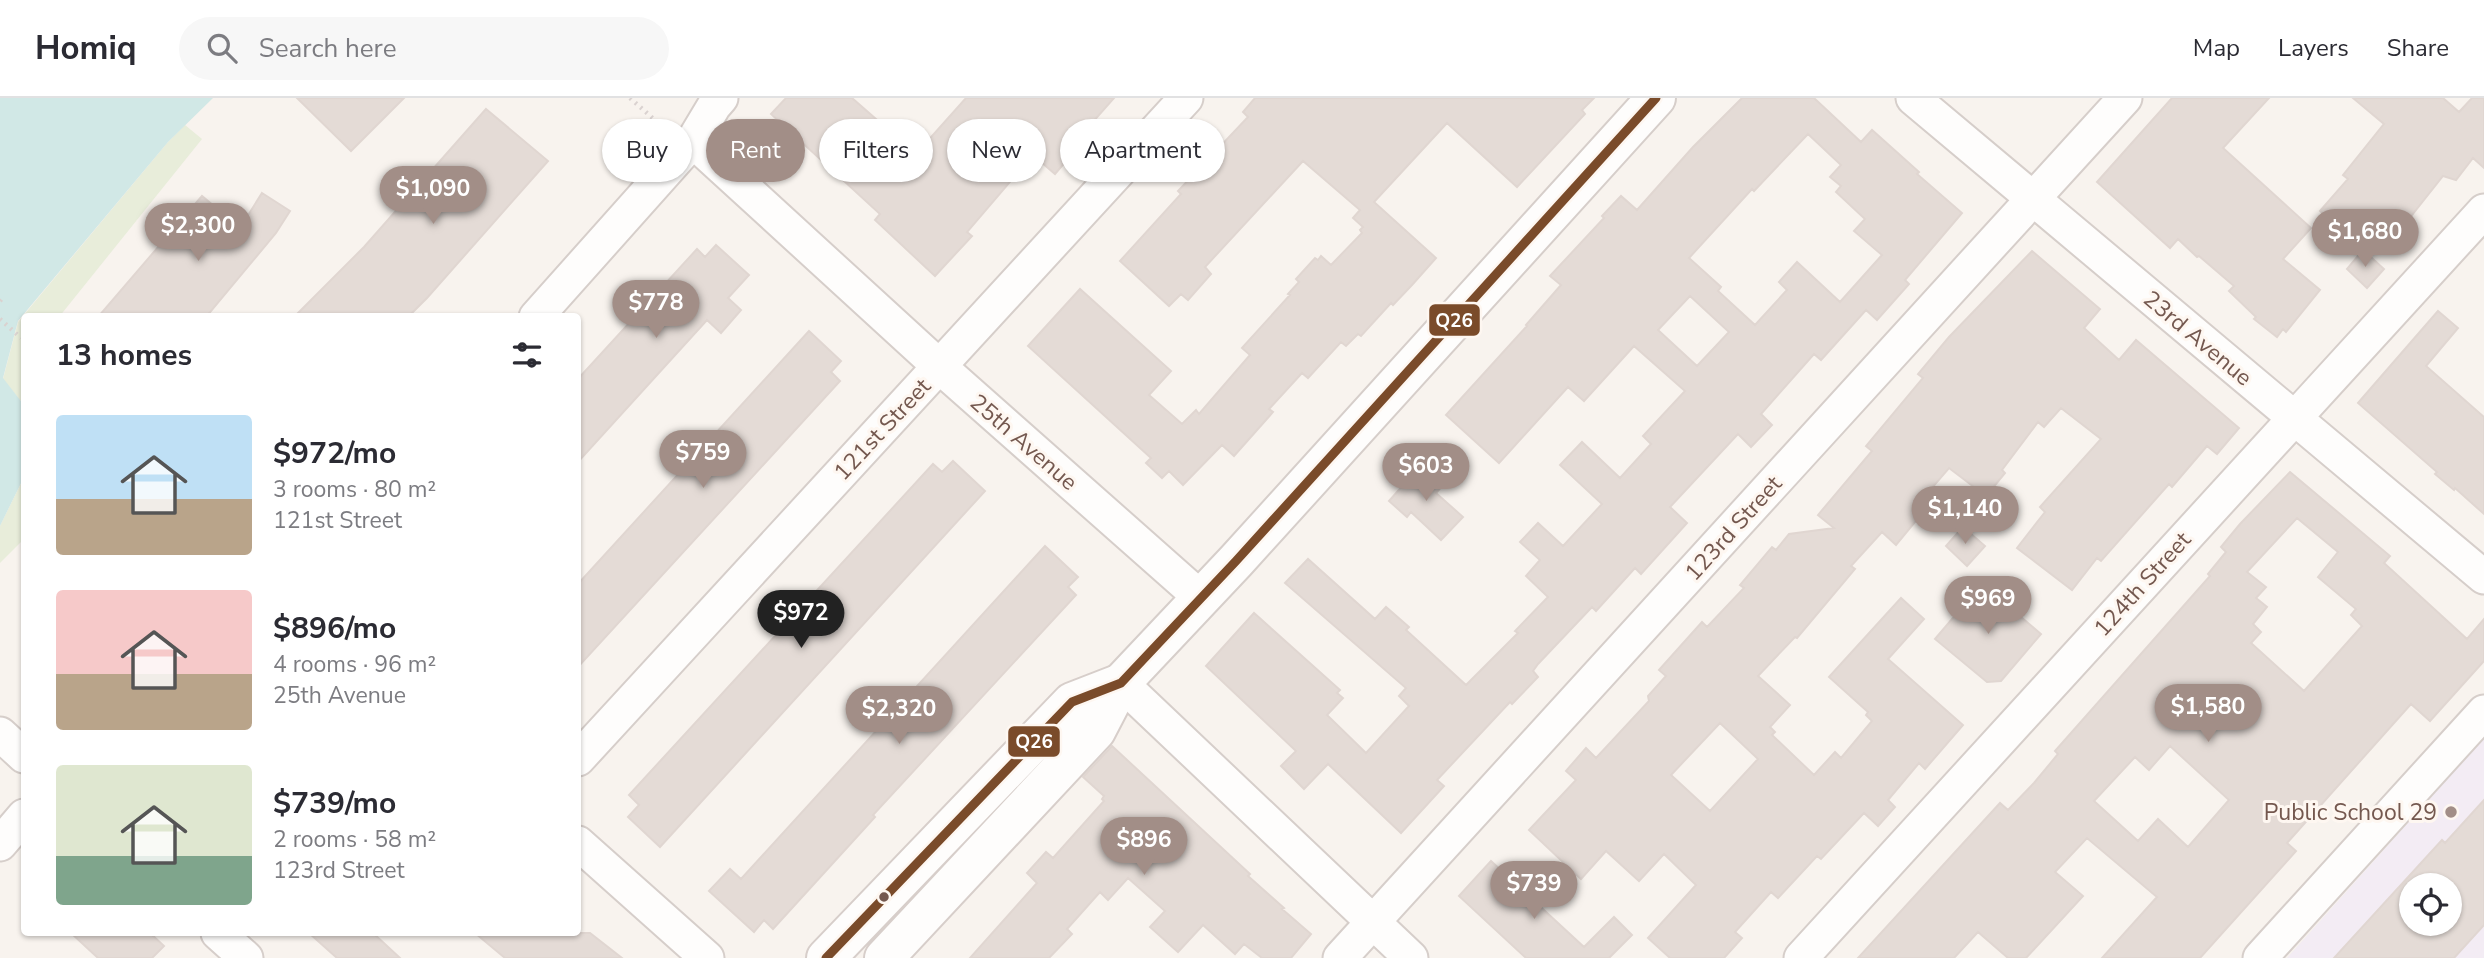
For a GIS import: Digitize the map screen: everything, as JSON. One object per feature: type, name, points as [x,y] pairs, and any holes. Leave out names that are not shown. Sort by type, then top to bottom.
[{"type":"street","points":[[692,142],[713,106],[721,98]]},
{"type":"street","name":"121st Street","points":[[581,756],[1185,98]]},
{"type":"street","points":[[884,958],[1096,731],[1121,683],[1202,598],[1656,98]]},
{"type":"street","name":"23rd Avenue","points":[[1913,98],[2484,578]]},
{"type":"street","name":"123rd Street","points":[[1340,958],[2125,98]]},
{"type":"street","name":"25th Avenue","points":[[692,147],[1202,598]]},
{"type":"street","points":[[540,313],[657,182]]},
{"type":"street","name":"124th Street","points":[[1801,958],[2484,211]]},
{"type":"street","points":[[1121,683],[1411,958]]},
{"type":"street","points":[[826,958],[1072,702],[1121,683]]},
{"type":"street","points":[[2260,958],[2484,712]]},
{"type":"street","points":[[0,734],[21,753]]},
{"type":"street","points":[[0,844],[21,820]]},
{"type":"street","points":[[581,846],[706,958]]},
{"type":"street","points":[[221,936],[246,958]]},
{"type":"path","points":[[630,98],[657,119]]},
{"type":"path","points":[[0,319],[20,338]]},
{"type":"shaded area","name":"Public School 29","points":[[2484,738],[2484,958],[2287,958]]},
{"type":"green space","points":[[185,125],[202,139],[62,313],[26,313]]},
{"type":"green space","points":[[21,318],[21,401],[3,379]]},
{"type":"green space","points":[[21,483],[21,542],[0,563],[0,526]]},
{"type":"water","points":[[0,98],[213,98],[168,142],[25,313],[21,313],[3,378],[21,401],[21,483],[0,526]]},
{"type":"building","points":[[297,98],[404,98],[351,151]]},
{"type":"building","points":[[786,98],[852,98],[876,119],[819,119],[819,158],[805,145],[805,119],[776,119],[771,114]]},
{"type":"building","points":[[966,98],[1114,98],[1095,119],[1060,119],[1060,168],[1055,174],[1046,166],[1046,119],[947,119]]},
{"type":"building","points":[[1255,98],[1594,98],[1582,110],[1585,114],[1517,187],[1447,123],[1374,202],[1436,258],[1361,336],[1358,334],[1346,346],[1341,342],[1308,378],[1302,373],[1269,409],[1273,412],[1234,456],[1222,445],[1183,485],[1169,471],[1162,478],[1146,463],[1151,458],[1028,346],[1080,289],[1171,371],[1149,395],[1182,424],[1196,410],[1199,414],[1250,355],[1242,348],[1290,295],[1288,294],[1299,282],[1296,279],[1315,258],[1318,260],[1321,256],[1331,265],[1362,233],[1360,230],[1363,227],[1353,218],[1360,210],[1303,161],[1205,267],[1211,274],[1188,300],[1181,294],[1169,306],[1120,261],[1181,194],[1178,191],[1187,182],[1225,182],[1225,141],[1248,117],[1243,112]]},
{"type":"building","points":[[1742,98],[1814,98],[1861,142],[1872,130],[1962,213],[1905,280],[1909,284],[1877,320],[1866,310],[1821,360],[1814,354],[1761,414],[1772,425],[1751,447],[1738,434],[1670,507],[1687,523],[1641,574],[1635,568],[1596,611],[1592,607],[1538,664],[1533,671],[1538,677],[1512,704],[1510,702],[1437,780],[1444,786],[1401,833],[1328,764],[1304,789],[1281,766],[1296,751],[1206,666],[1254,613],[1340,690],[1337,693],[1343,698],[1327,715],[1366,753],[1409,706],[1399,696],[1406,688],[1285,583],[1308,559],[1375,619],[1386,607],[1409,627],[1406,630],[1466,685],[1518,633],[1515,631],[1548,597],[1526,576],[1540,560],[1520,542],[1538,523],[1563,546],[1602,504],[1560,465],[1582,442],[1620,478],[1651,444],[1643,436],[1685,391],[1634,346],[1584,401],[1568,387],[1499,463],[1446,415],[1561,285],[1550,276],[1604,218],[1602,216],[1621,196],[1637,210],[1693,147]],"holes":[[[1808,134],[1841,165],[1830,177],[1841,186],[1836,192],[1865,219],[1854,231],[1882,255],[1840,302],[1797,262],[1779,282],[1787,290],[1755,325],[1718,291],[1721,287],[1689,258],[1752,189],[1754,191]],[[1690,296],[1729,332],[1697,366],[1658,330]]]},
{"type":"building","points":[[2172,98],[2269,98],[2223,148],[2311,228],[2283,259],[2320,290],[2286,332],[2283,329],[2277,337],[2254,319],[2256,317],[2229,291],[2234,286],[2178,239],[2170,248],[2097,182]]},
{"type":"building","points":[[2353,98],[2443,98],[2459,112],[2472,98],[2484,98],[2484,168],[2473,158],[2456,180],[2443,176],[2404,225],[2400,222],[2370,255],[2320,211],[2348,179],[2343,175],[2384,124]]},
{"type":"building","points":[[486,109],[548,161],[412,313],[298,313],[364,247]]},
{"type":"building","points":[[947,119],[947,182],[1010,182],[967,232],[972,236],[935,276],[875,220],[880,214],[845,182],[933,182],[933,135]]},
{"type":"building","points":[[262,193],[290,211],[276,233],[209,313],[101,313],[202,196],[240,228]]},
{"type":"building","points":[[716,245],[749,275],[728,298],[741,310],[721,333],[707,320],[581,459],[581,376],[697,249],[705,257]]},
{"type":"building","points":[[2363,250],[2384,269],[2367,288],[2347,269]]},
{"type":"building","points":[[2032,251],[2100,309],[2084,328],[2119,360],[2136,340],[2239,428],[2217,454],[2207,446],[2172,487],[2169,484],[2101,561],[2097,558],[2072,590],[2017,548],[2045,512],[2040,507],[2101,439],[2061,408],[2044,427],[2038,422],[2002,470],[2005,473],[1986,496],[1949,468],[1912,511],[1919,517],[1896,545],[1882,532],[1851,566],[1855,569],[1797,638],[1795,637],[1758,676],[1790,705],[1770,727],[1775,732],[1772,735],[1814,775],[1835,752],[1841,758],[1872,721],[1866,715],[1868,712],[1829,677],[1901,598],[1924,619],[1888,659],[1963,725],[1925,769],[1919,763],[1888,800],[1895,807],[1878,826],[1864,813],[1821,859],[1817,856],[1778,898],[1771,892],[1735,932],[1742,938],[1724,958],[1670,958],[1648,938],[1696,885],[1664,854],[1639,881],[1606,851],[1581,879],[1529,830],[1576,780],[1566,771],[1586,748],[1596,758],[1649,701],[1648,696],[1666,676],[1659,670],[1702,622],[1707,627],[1744,588],[1740,585],[1772,547],[1776,550],[1789,534],[1834,528],[1818,515],[1872,451],[1866,446],[1923,378],[1918,374],[1949,337]],"holes":[[[1720,723],[1758,759],[1710,811],[1671,775]]]},
{"type":"building","points":[[2438,311],[2458,328],[2426,366],[2484,417],[2484,514],[2435,474],[2437,472],[2358,403]]},
{"type":"building","points":[[809,331],[841,361],[831,372],[840,381],[581,664],[581,581]]},
{"type":"building","points":[[953,461],[985,491],[660,847],[628,817],[639,805],[629,795],[933,464],[942,472]]},
{"type":"building","points":[[1422,464],[1444,484],[1436,493],[1463,517],[1441,540],[1411,512],[1407,517],[1389,501]]},
{"type":"building","points":[[2290,472],[2390,556],[2384,563],[2467,639],[2484,619],[2484,661],[2430,721],[2411,704],[2287,843],[2296,851],[2200,958],[2102,958],[2157,897],[2087,838],[2055,872],[2083,896],[2026,958],[2008,958],[1978,932],[1954,958],[1858,958],[2000,803],[2008,810],[2034,783],[2058,754],[2055,751],[2210,576],[2208,574],[2226,552],[2221,547]],"holes":[[[2297,518],[2338,552],[2318,577],[2356,609],[2351,615],[2362,626],[2304,691],[2251,643],[2261,632],[2253,624],[2267,607],[2256,598],[2266,587],[2247,572]],[[2170,746],[2229,800],[2188,847],[2158,819],[2138,841],[2094,801],[2135,757],[2149,770]]]},
{"type":"building","points":[[1963,527],[1985,546],[1967,566],[1946,546]]},
{"type":"building","points":[[1045,546],[1078,577],[1068,587],[1076,595],[873,815],[875,817],[773,929],[764,920],[754,932],[709,891],[730,869],[741,879]]},
{"type":"building","points":[[1982,584],[2041,634],[2001,681],[1987,682],[1935,639]]},
{"type":"building","points":[[1112,746],[1311,934],[1291,958],[1262,958],[1244,944],[1235,954],[1203,925],[1178,952],[1150,927],[1165,911],[1128,878],[1108,900],[1100,892],[1067,929],[1072,934],[1049,958],[970,958],[1037,883],[1027,873],[1046,852],[1053,858],[1104,801],[1104,796],[1083,777]]},
{"type":"building","points":[[2484,800],[2484,925],[2454,958],[2334,958],[2399,887],[2399,936],[2462,936],[2462,873],[2412,873],[2442,840],[2445,843]]},
{"type":"building","points":[[1491,861],[1584,947],[1614,917],[1632,935],[1609,958],[1526,958],[1459,896]]},
{"type":"building","points":[[581,933],[590,933],[622,958],[505,958],[479,936],[581,936]]},
{"type":"building","points":[[74,936],[153,936],[164,946],[152,958],[98,958]]},
{"type":"building","points":[[312,936],[376,936],[400,958],[337,958]]},
{"type":"transit line","name":"Q26","points":[[826,958],[1072,702],[1121,683],[1236,561],[1656,98]]},
{"type":"place","name":"Public School 29","points":[[2451,812]]}]
